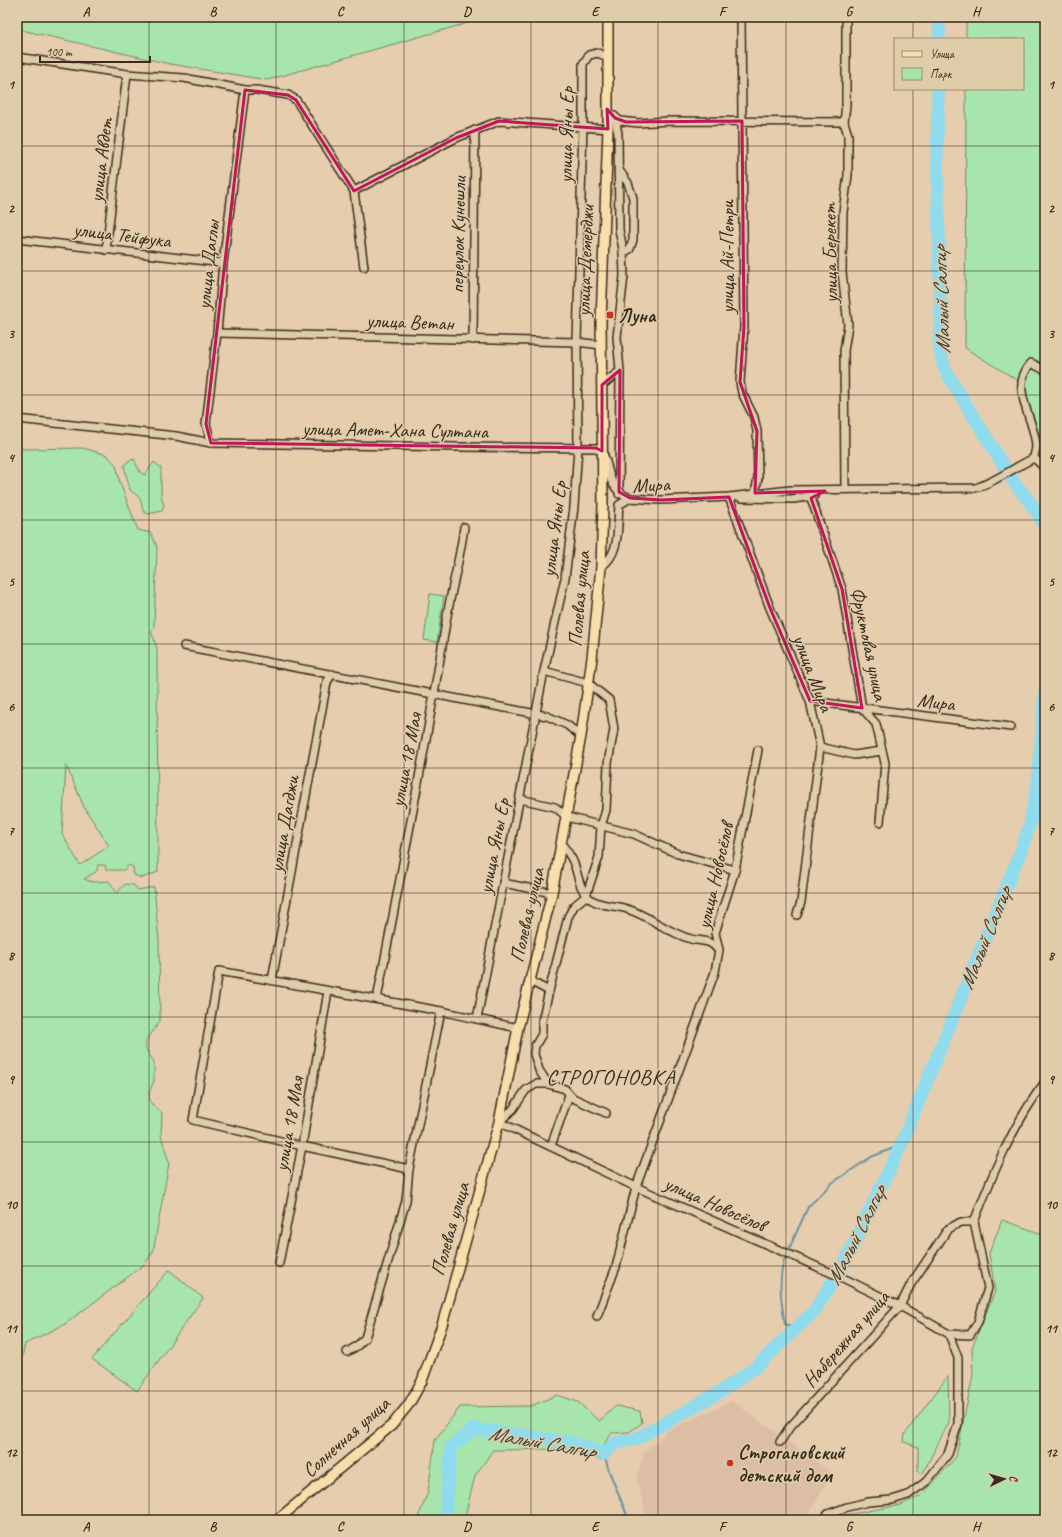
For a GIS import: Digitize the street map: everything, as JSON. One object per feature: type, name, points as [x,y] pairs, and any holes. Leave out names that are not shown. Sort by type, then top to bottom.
[{"type":"main road","name":"улица Демерджи","points":[[603,505],[601,344],[608,129],[608,17]]},
{"type":"main road","name":"Полевая улица","points":[[442,1325],[499,1122],[518,1028],[552,893],[562,843],[581,736],[592,658],[601,567],[603,505]]},
{"type":"main road","name":"Солнечная улица","points":[[277,1520],[392,1425],[410,1404],[422,1382],[442,1325]]},
{"type":"street","name":"улица Ай-Петри","points":[[741,17],[744,327],[740,382],[742,393],[754,417],[757,430],[758,478],[755,493]]},
{"type":"street","name":"улица Берекет","points":[[845,490],[844,351],[848,324],[842,272],[843,220],[848,175],[848,135],[844,122],[846,105],[846,17]]},
{"type":"street","name":"улица Яны Ер","points":[[477,1018],[544,671],[565,578],[574,507],[578,448],[576,342],[583,126],[583,64],[590,55],[598,53],[607,57]]},
{"type":"street","points":[[17,56],[127,74],[184,78],[245,90],[257,90],[288,95],[296,100],[354,191],[364,267]]},
{"type":"street","name":"улица Авдет","points":[[106,250],[127,74]]},
{"type":"street","name":"улица Даглы","points":[[211,443],[206,424],[217,333],[223,263],[245,90]]},
{"type":"street","points":[[607,109],[620,121],[638,123],[742,121],[844,122]]},
{"type":"street","points":[[615,118],[618,134],[619,230],[623,253],[624,276],[617,337],[620,371],[619,505]]},
{"type":"street","points":[[354,191],[456,138],[498,121],[608,129]]},
{"type":"street","name":"переулок Кунешли","points":[[472,340],[475,130]]},
{"type":"street","points":[[618,170],[628,183],[634,198],[633,240],[630,248],[623,253]]},
{"type":"street","name":"улица Тейфука","points":[[17,239],[223,263]]},
{"type":"street","name":"улица Ветан","points":[[217,333],[576,342],[601,344]]},
{"type":"street","points":[[1034,458],[1036,446],[1022,394],[1024,371],[1031,363],[1045,370]]},
{"type":"street","points":[[602,385],[620,371]]},
{"type":"street","name":"улица Амет-Хана Султана","points":[[17,419],[176,436],[211,443],[457,448],[596,448],[602,451]]},
{"type":"street","points":[[602,451],[613,486],[619,492],[630,498]]},
{"type":"street","points":[[729,497],[790,490],[825,491],[975,488],[986,485],[1015,467],[1034,458]]},
{"type":"street","points":[[1034,458],[1045,468]]},
{"type":"street","points":[[729,497],[750,499],[812,498],[825,491]]},
{"type":"street","name":"Мира","points":[[601,567],[609,561],[615,550],[619,505],[630,498],[661,500],[729,497]]},
{"type":"street","name":"улица Мира","points":[[729,497],[770,608],[810,701],[820,747],[801,902],[797,915]]},
{"type":"street","name":"Фруктовая улица","points":[[812,498],[842,589],[862,708],[876,724],[885,763],[880,822]]},
{"type":"street","name":"улица 18 Мая","points":[[377,999],[435,694],[451,590],[461,553],[464,527]]},
{"type":"street","points":[[184,646],[547,716],[567,725],[581,736]]},
{"type":"street","points":[[544,671],[588,683],[609,700],[614,730],[608,763],[606,810],[601,826],[599,857],[586,896],[574,906],[568,917],[542,1021],[542,1034],[535,1046],[534,1054],[539,1070],[548,1084]]},
{"type":"street","name":"улица Дагджи","points":[[272,980],[327,682],[332,674]]},
{"type":"street","name":"Мира","points":[[810,701],[1011,727]]},
{"type":"street","points":[[820,747],[854,755],[882,750]]},
{"type":"street","name":"улица Новосёлов","points":[[597,1316],[616,1267],[636,1186],[715,972],[719,950],[715,933],[735,870],[758,750]]},
{"type":"street","points":[[520,799],[556,807],[567,817],[634,834],[678,854],[735,870]]},
{"type":"street","points":[[562,843],[574,863],[586,896],[596,902],[625,908],[643,914],[667,930],[691,939],[708,941],[713,943],[719,950]]},
{"type":"street","points":[[504,883],[552,893]]},
{"type":"street","points":[[708,941],[715,933]]},
{"type":"street","points":[[409,1169],[302,1146],[193,1120],[219,971],[441,1011],[518,1028]]},
{"type":"street","points":[[530,981],[549,991]]},
{"type":"street","name":"улица 18 Мая","points":[[279,1263],[302,1146],[328,991]]},
{"type":"street","points":[[347,1352],[357,1346],[365,1338],[406,1201],[409,1169],[441,1011]]},
{"type":"street","points":[[823,1520],[828,1514],[847,1507],[868,1502],[892,1500],[908,1495],[927,1481],[948,1454],[958,1424],[958,1358],[949,1334],[970,1335],[978,1322],[988,1288],[974,1222],[998,1159],[1033,1097],[1045,1082]]},
{"type":"street","points":[[499,1122],[513,1109],[526,1090],[536,1084],[548,1084],[565,1089],[573,1098],[606,1113]]},
{"type":"street","points":[[551,1146],[570,1094]]},
{"type":"street","name":"улица Новосёлов","points":[[499,1122],[636,1186],[845,1279],[900,1306],[949,1334]]},
{"type":"street","name":"Набережная улица","points":[[780,1442],[788,1428],[900,1306],[911,1284],[948,1229],[961,1222],[974,1222]]},
{"type":"highlighted area","points":[[245,90],[288,95],[296,100],[354,191],[456,138],[499,121],[608,129],[607,109],[615,118],[626,122],[742,121],[744,327],[740,382],[757,431],[755,493],[825,491],[811,498],[842,589],[862,708],[810,701],[770,608],[729,497],[661,500],[630,498],[619,492],[620,370],[602,385],[602,451],[596,448],[211,443],[206,424]]},
{"type":"shaded area","name":"Строгановский детский дом","points":[[732,1401],[832,1473],[805,1520],[647,1520],[637,1478],[644,1453],[669,1430]]},
{"type":"green space","points":[[17,17],[489,17],[267,80],[170,64],[17,29]]},
{"type":"green space","points":[[966,17],[1045,17],[1045,452],[1022,383],[965,348],[966,90],[1024,90],[1024,38],[966,38]]},
{"type":"green space","points":[[17,447],[24,449],[83,448],[107,455],[116,465],[120,483],[138,530],[151,533],[157,547],[154,627],[151,631],[157,648],[158,872],[142,878],[134,875],[133,867],[129,865],[124,870],[106,870],[105,865],[98,865],[97,871],[84,879],[92,882],[109,881],[117,893],[125,884],[134,885],[138,890],[154,887],[159,941],[160,1021],[146,1041],[146,1049],[154,1062],[154,1081],[149,1093],[150,1102],[162,1113],[161,1135],[169,1163],[153,1252],[145,1264],[65,1324],[25,1344],[22,1357],[17,1359]],"holes":[[[66,765],[84,807],[109,846],[80,865],[62,834]]]},
{"type":"green space","points":[[134,459],[140,472],[145,475],[154,462],[161,468],[161,496],[164,505],[162,511],[148,514],[143,511],[140,498],[130,490],[124,466],[128,461]]},
{"type":"green space","points":[[430,594],[444,596],[437,642],[424,640]]},
{"type":"green space","points":[[1002,1220],[1045,1235],[1045,1520],[831,1520],[834,1517],[901,1505],[922,1495],[956,1457],[973,1375],[972,1348],[995,1291],[989,1253]]},
{"type":"green space","points":[[169,1270],[203,1298],[137,1391],[92,1359]]},
{"type":"green space","points":[[948,1376],[949,1422],[922,1475],[918,1472],[918,1447],[904,1442],[905,1434]]},
{"type":"green space","points":[[557,1395],[578,1402],[599,1421],[616,1406],[640,1411],[642,1423],[629,1432],[612,1433],[605,1443],[602,1460],[566,1449],[493,1450],[475,1476],[464,1520],[417,1520],[428,1492],[435,1440],[460,1407],[531,1406]]},
{"type":"waterway","name":"Малый Салгир","points":[[939,17],[939,38]]},
{"type":"waterway","name":"Малый Салгир","points":[[938,90],[937,154],[941,322],[939,341],[942,358],[945,370],[1011,478],[1038,513],[1045,528]]},
{"type":"waterway","name":"Малый Салгир","points":[[445,1520],[451,1447],[474,1429],[572,1443],[604,1454],[615,1443],[636,1439],[720,1392],[756,1367],[814,1311],[845,1262],[901,1145],[1020,853],[1030,824],[1038,783],[1045,692]]},
{"type":"waterway","points":[[788,1251],[808,1207],[832,1183],[871,1157],[901,1145]]},
{"type":"waterway","points":[[786,1255],[781,1272],[782,1307],[785,1324],[797,1328]]},
{"type":"waterway","points":[[604,1454],[609,1471],[629,1520]]},
{"type":"place","name":"Луна","points":[[610,315]]},
{"type":"place","name":"Строгановский детский дом","points":[[730,1463]]},
{"type":"district","name":"СТРОГОНОВКА","points":[[611,1077]]}]
